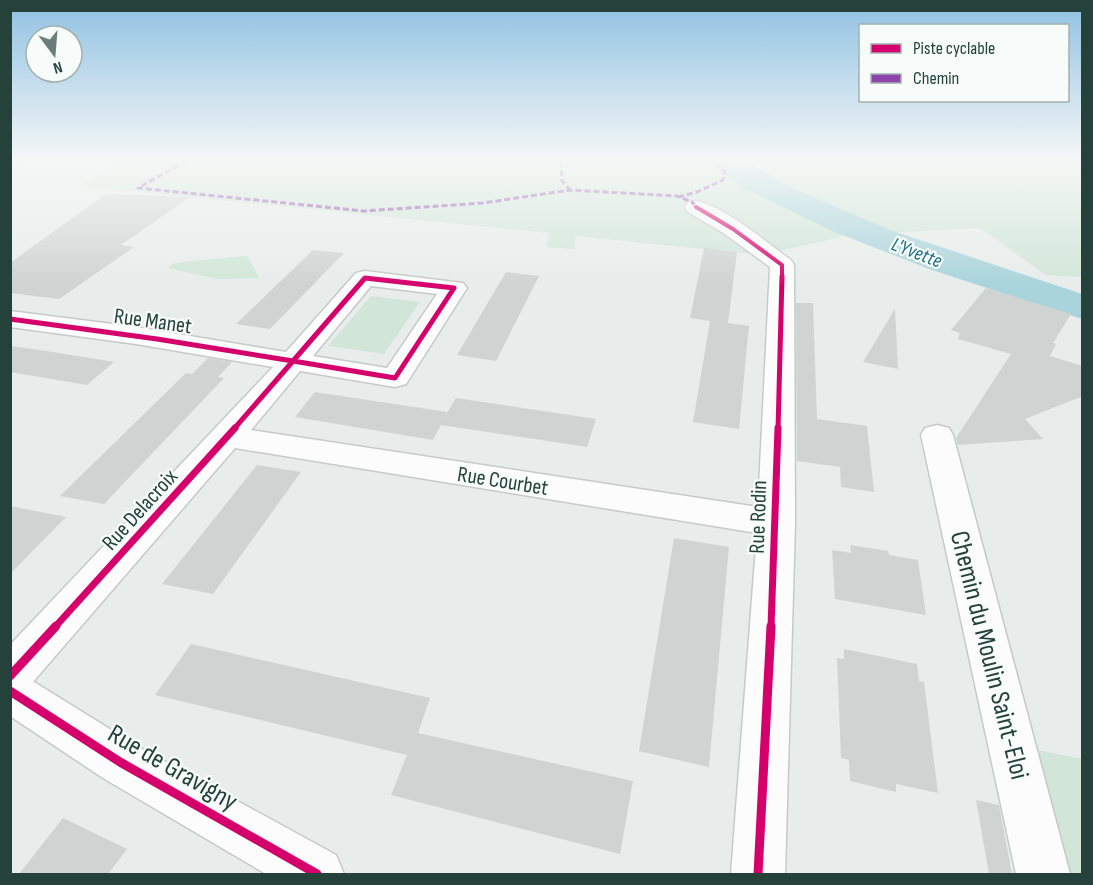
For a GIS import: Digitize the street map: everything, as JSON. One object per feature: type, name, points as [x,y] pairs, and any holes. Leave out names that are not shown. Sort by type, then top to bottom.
[{"type":"street","name":"Rue Rodin","points":[[696,207],[733,229],[782,265],[776,523],[758,874]]},
{"type":"street","name":"Rue Delacroix","points":[[10,676],[230,436],[290,362],[365,278],[454,288],[395,378],[290,362]]},
{"type":"street","name":"Rue Manet","points":[[10,319],[178,342],[290,362]]},
{"type":"street","name":"Chemin du Moulin Saint-Eloi","points":[[937,435],[1043,874]]},
{"type":"street","name":"Rue Courbet","points":[[230,436],[776,523]]},
{"type":"street","name":"Rue de Gravigny","points":[[10,691],[120,762],[317,874]]},
{"type":"green space","points":[[241,202],[1082,202],[1082,277],[1046,275],[980,228],[849,235],[763,255],[576,236],[574,249],[547,247],[549,233]]},
{"type":"green space","points":[[248,257],[259,278],[218,279],[168,268],[174,263]]},
{"type":"green space","points":[[371,296],[420,302],[384,354],[328,346]]},
{"type":"green space","points":[[1032,749],[1082,759],[1082,874],[1063,874]]},
{"type":"building","points":[[94,202],[182,202],[121,245],[134,247],[59,299],[10,293],[10,263]]},
{"type":"building","points":[[704,248],[737,252],[728,323],[749,326],[739,429],[693,422],[710,321],[690,318]]},
{"type":"building","points":[[313,250],[344,253],[270,329],[236,324]]},
{"type":"building","points":[[506,272],[539,276],[496,361],[457,355]]},
{"type":"building","points":[[986,288],[1071,314],[1053,343],[1056,344],[1050,356],[1083,366],[1083,396],[1025,419],[1043,439],[958,445],[956,438],[1011,354],[958,339],[960,333],[951,330]]},
{"type":"building","points":[[796,303],[813,303],[817,419],[867,426],[874,492],[841,487],[840,467],[797,461]]},
{"type":"building","points":[[895,309],[898,369],[863,362]]},
{"type":"building","points":[[10,346],[114,362],[87,385],[10,372]]},
{"type":"building","points":[[208,358],[232,362],[218,377],[224,378],[104,504],[60,496],[186,373],[192,374]]},
{"type":"building","points":[[315,392],[447,412],[442,421],[456,398],[596,419],[587,447],[441,425],[433,440],[295,417]]},
{"type":"building","points":[[257,465],[301,472],[213,594],[162,584]]},
{"type":"building","points":[[10,506],[66,517],[10,574]]},
{"type":"building","points":[[674,538],[729,547],[709,767],[639,751]]},
{"type":"building","points":[[850,545],[888,551],[889,555],[918,560],[926,615],[835,599],[832,550],[851,553]]},
{"type":"building","points":[[191,644],[430,698],[418,733],[633,781],[620,854],[391,795],[407,755],[155,695]]},
{"type":"building","points":[[844,649],[917,664],[919,681],[924,682],[938,793],[896,784],[896,792],[850,781],[849,760],[841,758],[837,658],[844,659]]},
{"type":"building","points":[[976,800],[999,805],[1012,874],[989,874]]},
{"type":"building","points":[[63,818],[127,849],[108,874],[19,874]]},
{"type":"waterway","name":"L'Yvette","points":[[797,202],[878,238],[945,263],[1082,307]]},
{"type":"marked path","points":[[279,202],[364,211],[488,202]]},
{"type":"marked path","points":[[692,202],[696,207]]},
{"type":"cycle path","points":[[696,207],[733,229],[782,265],[776,523],[758,874]]},
{"type":"cycle path","points":[[10,319],[157,339],[287,360],[314,365],[341,370],[395,378],[454,288],[365,278],[322,328],[278,379],[190,478],[10,676]]},
{"type":"cycle path","points":[[10,691],[120,762],[317,874]]}]
